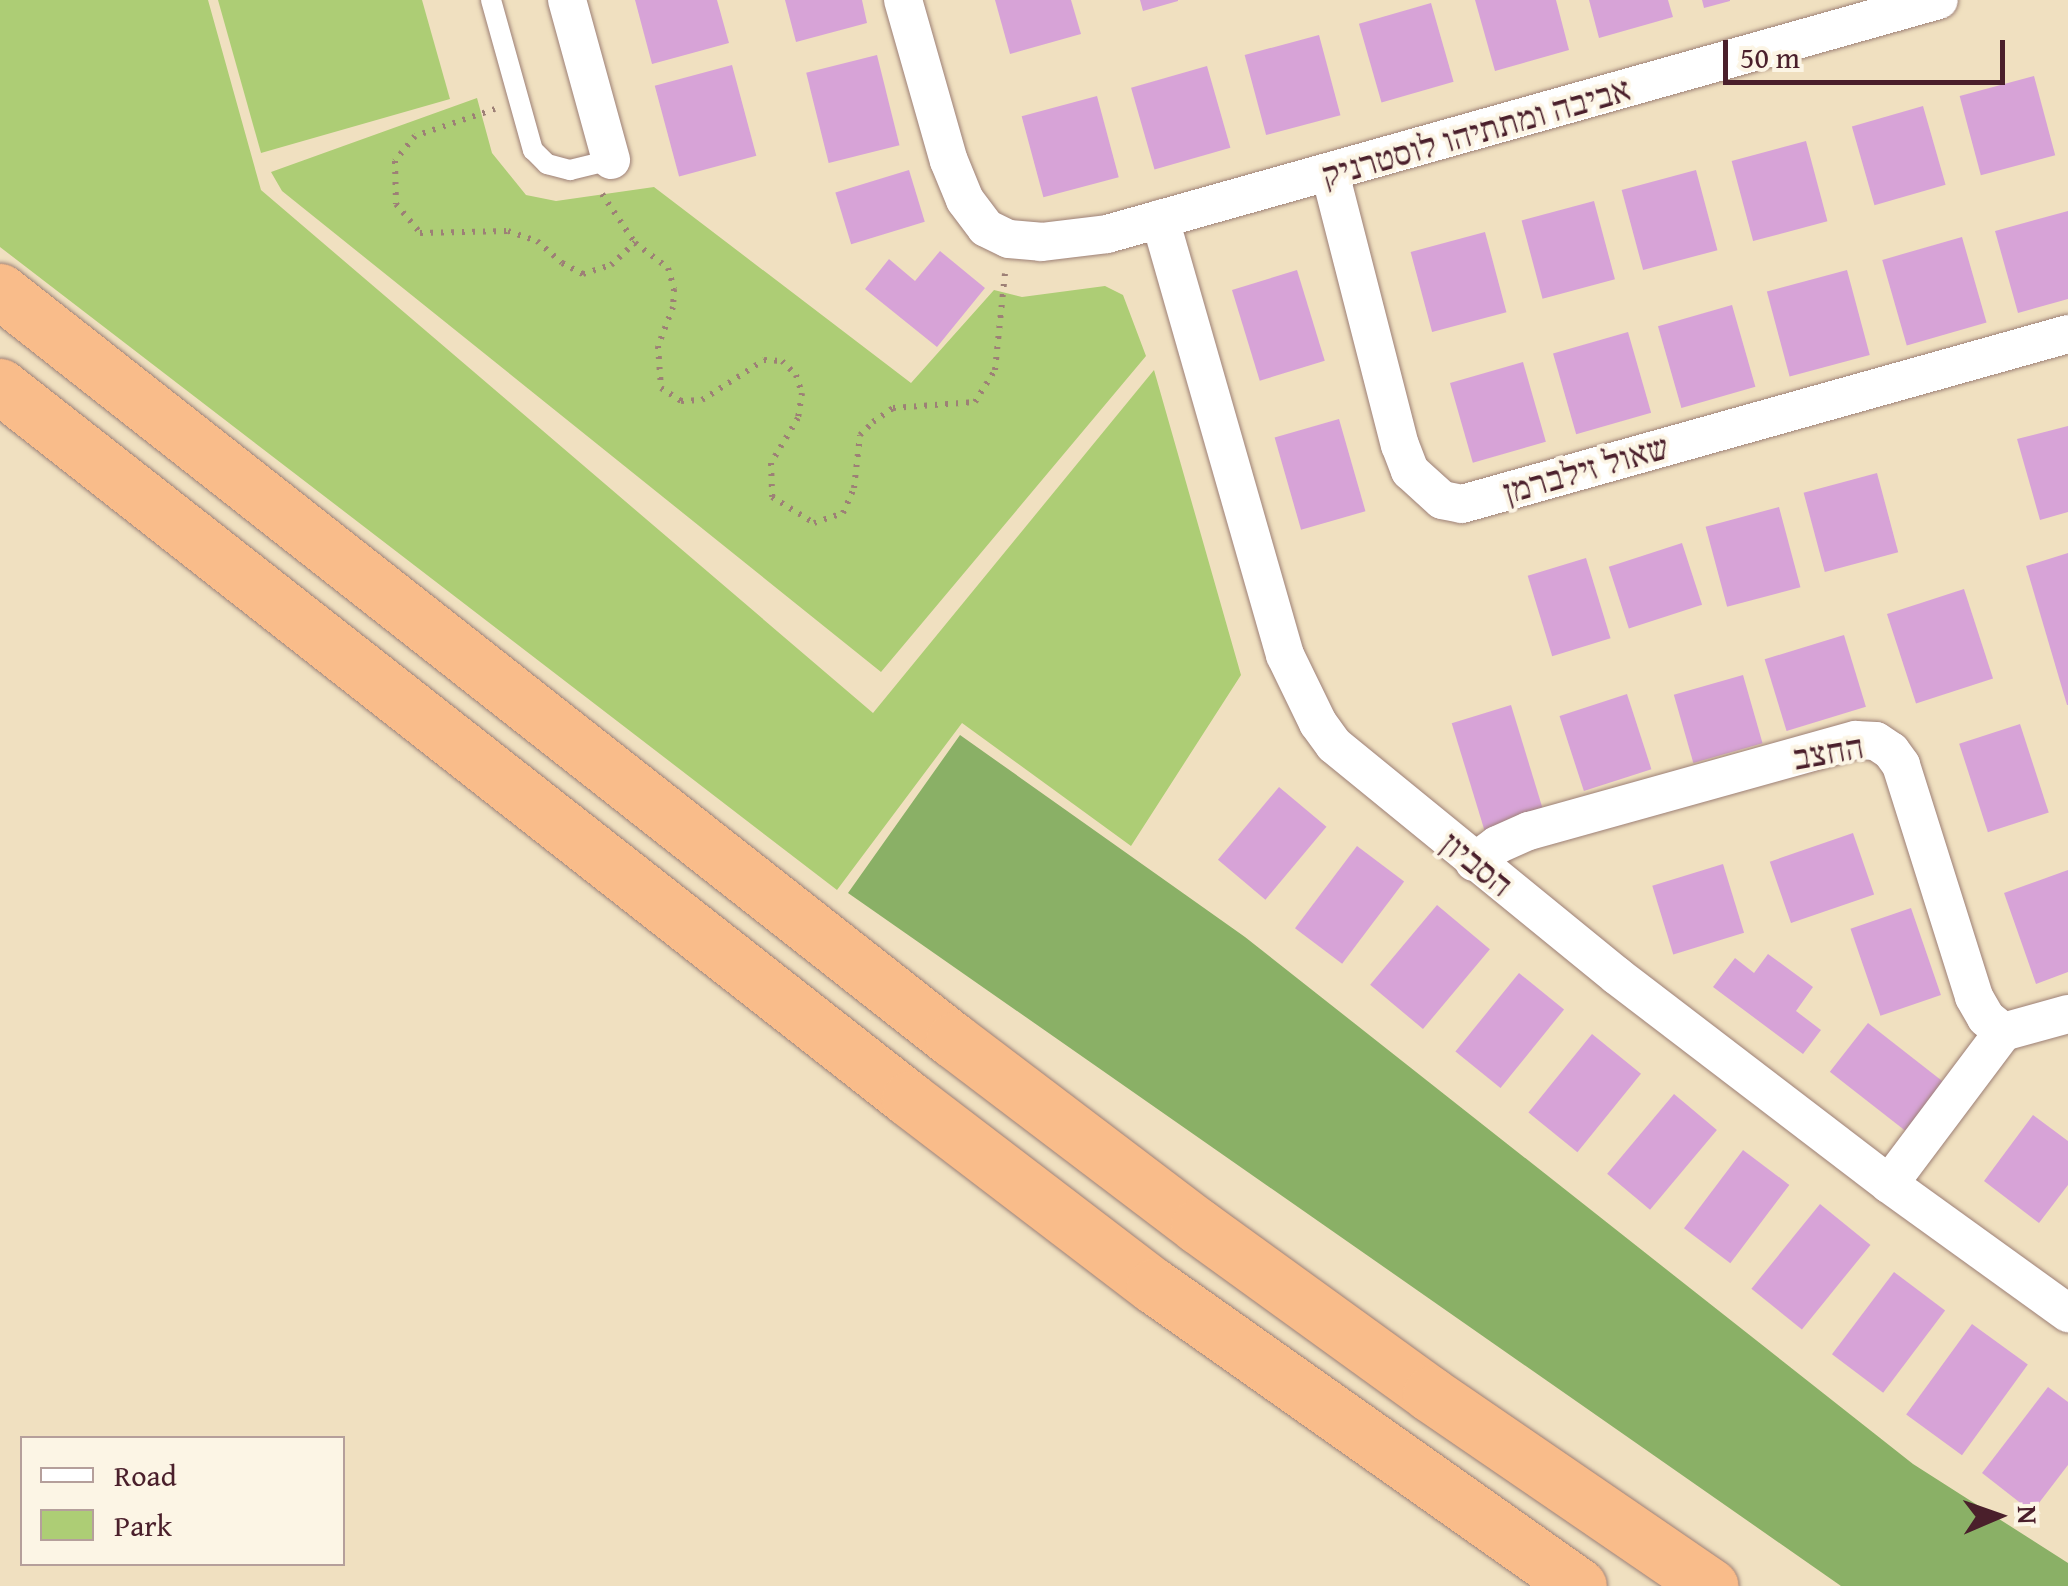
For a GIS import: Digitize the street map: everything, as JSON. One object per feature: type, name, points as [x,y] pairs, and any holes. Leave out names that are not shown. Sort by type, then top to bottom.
[{"type":"highway","points":[[0,291],[938,1028],[1198,1226],[1430,1394],[1710,1586]]},
{"type":"highway","points":[[0,386],[1154,1286],[1579,1586]]},
{"type":"street","points":[[567,0],[599,163]]},
{"type":"street","points":[[904,0],[949,162],[965,200],[986,228],[1009,239]]},
{"type":"street","name":"אביבה ומתתיהו לוסטרניק","points":[[1009,239],[1075,240],[1330,173],[1939,0]]},
{"type":"street","name":"שאול זילברמן","points":[[1330,173],[1400,445],[1410,471],[1442,500],[1462,504],[2068,334]]},
{"type":"street","name":"הסביון","points":[[1160,218],[1285,655],[1334,745],[1474,862],[1888,1184],[2068,1314]]},
{"type":"street","name":"החצב","points":[[1474,862],[1497,845],[1528,832],[1856,740],[1876,740],[1892,751],[1901,765],[1974,997],[1986,1018],[2003,1032]]},
{"type":"street","points":[[1888,1184],[2003,1032],[2068,1014]]},
{"type":"lane","points":[[491,0],[534,150],[547,164],[570,170],[599,163]]},
{"type":"path","points":[[520,102],[415,136],[395,161],[396,204],[420,233],[508,231],[537,242],[562,264],[584,274],[610,266],[635,243]]},
{"type":"path","points":[[599,163],[610,211],[635,243],[668,268],[674,289],[672,308],[658,346],[661,388],[681,401],[702,400],[764,360],[782,361],[796,375],[802,393],[798,418],[771,463],[772,497],[814,522],[843,513],[854,488],[860,435],[872,422],[893,408],[975,402],[995,370],[1009,239]]},
{"type":"green space","points":[[0,0],[208,0],[261,190],[873,713],[1154,370],[1241,675],[1131,846],[962,723],[837,890],[0,247]]},
{"type":"green space","points":[[218,0],[422,0],[450,99],[261,153]]},
{"type":"green space","points":[[477,98],[492,153],[526,195],[556,201],[654,187],[911,383],[994,290],[1022,297],[1105,286],[1123,295],[1146,356],[881,672],[282,191],[271,172]]},
{"type":"green space","points":[[960,735],[1245,937],[1913,1464],[2068,1563],[2068,1586],[1841,1586],[848,893]]},
{"type":"building","points":[[635,0],[717,0],[729,43],[652,64]]},
{"type":"building","points":[[785,0],[862,0],[867,23],[796,42]]},
{"type":"building","points":[[995,0],[1071,0],[1081,34],[1010,54]]},
{"type":"building","points":[[1140,0],[1178,0],[1178,1],[1143,11]]},
{"type":"building","points":[[1475,0],[1556,0],[1569,50],[1495,71]]},
{"type":"building","points":[[1589,0],[1668,0],[1673,17],[1599,38]]},
{"type":"building","points":[[1702,0],[1730,0],[1730,1],[1704,8]]},
{"type":"building","points":[[1431,3],[1454,82],[1382,102],[1359,24]]},
{"type":"building","points":[[1319,35],[1340,115],[1266,135],[1245,55]]},
{"type":"building","points":[[877,55],[899,145],[829,163],[806,73]]},
{"type":"building","points":[[732,65],[756,156],[679,177],[655,86]]},
{"type":"building","points":[[1207,66],[1230,148],[1154,169],[1131,88]]},
{"type":"building","points":[[2034,76],[2055,155],[1981,175],[1960,96]]},
{"type":"building","points":[[1097,96],[1119,177],[1043,197],[1022,116]]},
{"type":"building","points":[[1923,106],[1946,185],[1874,205],[1852,126]]},
{"type":"building","points":[[1806,141],[1827,221],[1753,241],[1732,161]]},
{"type":"building","points":[[909,170],[925,222],[851,244],[835,193]]},
{"type":"building","points":[[1696,170],[1717,250],[1643,270],[1622,190]]},
{"type":"building","points":[[1594,201],[1615,279],[1543,299],[1522,220]]},
{"type":"building","points":[[2068,211],[2068,299],[2018,313],[1995,231]]},
{"type":"building","points":[[1485,232],[1506,312],[1432,332],[1411,252]]},
{"type":"building","points":[[1962,237],[1987,323],[1907,345],[1882,260]]},
{"type":"building","points":[[940,251],[985,288],[937,347],[865,289],[889,259],[915,281]]},
{"type":"building","points":[[1297,270],[1325,361],[1260,381],[1232,290]]},
{"type":"building","points":[[1847,270],[1870,355],[1790,376],[1767,291]]},
{"type":"building","points":[[1732,305],[1755,387],[1681,408],[1658,326]]},
{"type":"building","points":[[1628,332],[1651,413],[1576,434],[1553,353]]},
{"type":"building","points":[[1523,362],[1546,442],[1473,463],[1450,383]]},
{"type":"building","points":[[1339,419],[1365,511],[1301,530],[1275,437]]},
{"type":"building","points":[[2068,426],[2068,512],[2040,520],[2017,439]]},
{"type":"building","points":[[1877,473],[1898,552],[1825,572],[1804,493]]},
{"type":"building","points":[[1779,507],[1800,587],[1727,607],[1706,527]]},
{"type":"building","points":[[1682,543],[1702,605],[1629,629],[1609,567]]},
{"type":"building","points":[[2068,553],[2068,705],[2067,705],[2026,566]]},
{"type":"building","points":[[1586,558],[1611,638],[1552,656],[1528,576]]},
{"type":"building","points":[[1964,589],[1993,678],[1916,703],[1887,614]]},
{"type":"building","points":[[1844,635],[1866,707],[1787,731],[1765,659]]},
{"type":"building","points":[[1743,675],[1763,743],[1693,763],[1674,695]]},
{"type":"building","points":[[1627,694],[1651,769],[1584,791],[1559,716]]},
{"type":"building","points":[[1511,705],[1544,814],[1485,832],[1452,723]]},
{"type":"building","points":[[2020,724],[2049,812],[1988,832],[1959,744]]},
{"type":"building","points":[[1279,787],[1326,827],[1265,900],[1218,860]]},
{"type":"building","points":[[1853,833],[1874,894],[1791,923],[1770,862]]},
{"type":"building","points":[[1357,846],[1404,882],[1342,964],[1295,928]]},
{"type":"building","points":[[1723,864],[1744,933],[1673,954],[1652,886]]},
{"type":"building","points":[[2068,870],[2068,972],[2036,984],[2004,893]]},
{"type":"building","points":[[1437,905],[1490,949],[1423,1029],[1370,985]]},
{"type":"building","points":[[1911,908],[1941,995],[1880,1016],[1850,929]]},
{"type":"building","points":[[1768,954],[1813,987],[1796,1011],[1821,1030],[1803,1054],[1713,987],[1735,958],[1754,973]]},
{"type":"building","points":[[1519,973],[1564,1010],[1501,1088],[1455,1051]]},
{"type":"building","points":[[1868,1023],[1944,1083],[1906,1132],[1830,1072]]},
{"type":"building","points":[[1592,1034],[1641,1074],[1577,1152],[1528,1112]]},
{"type":"building","points":[[1674,1094],[1717,1130],[1650,1210],[1607,1174]]},
{"type":"building","points":[[2033,1115],[2068,1141],[2068,1185],[2039,1223],[1984,1181]]},
{"type":"building","points":[[1743,1150],[1789,1185],[1730,1263],[1684,1228]]},
{"type":"building","points":[[1820,1204],[1871,1245],[1802,1330],[1751,1289]]},
{"type":"building","points":[[1894,1272],[1945,1311],[1883,1393],[1832,1354]]},
{"type":"building","points":[[1972,1324],[2028,1365],[1962,1455],[1906,1415]]},
{"type":"building","points":[[2048,1387],[2068,1402],[2068,1465],[2032,1512],[1982,1473]]}]
